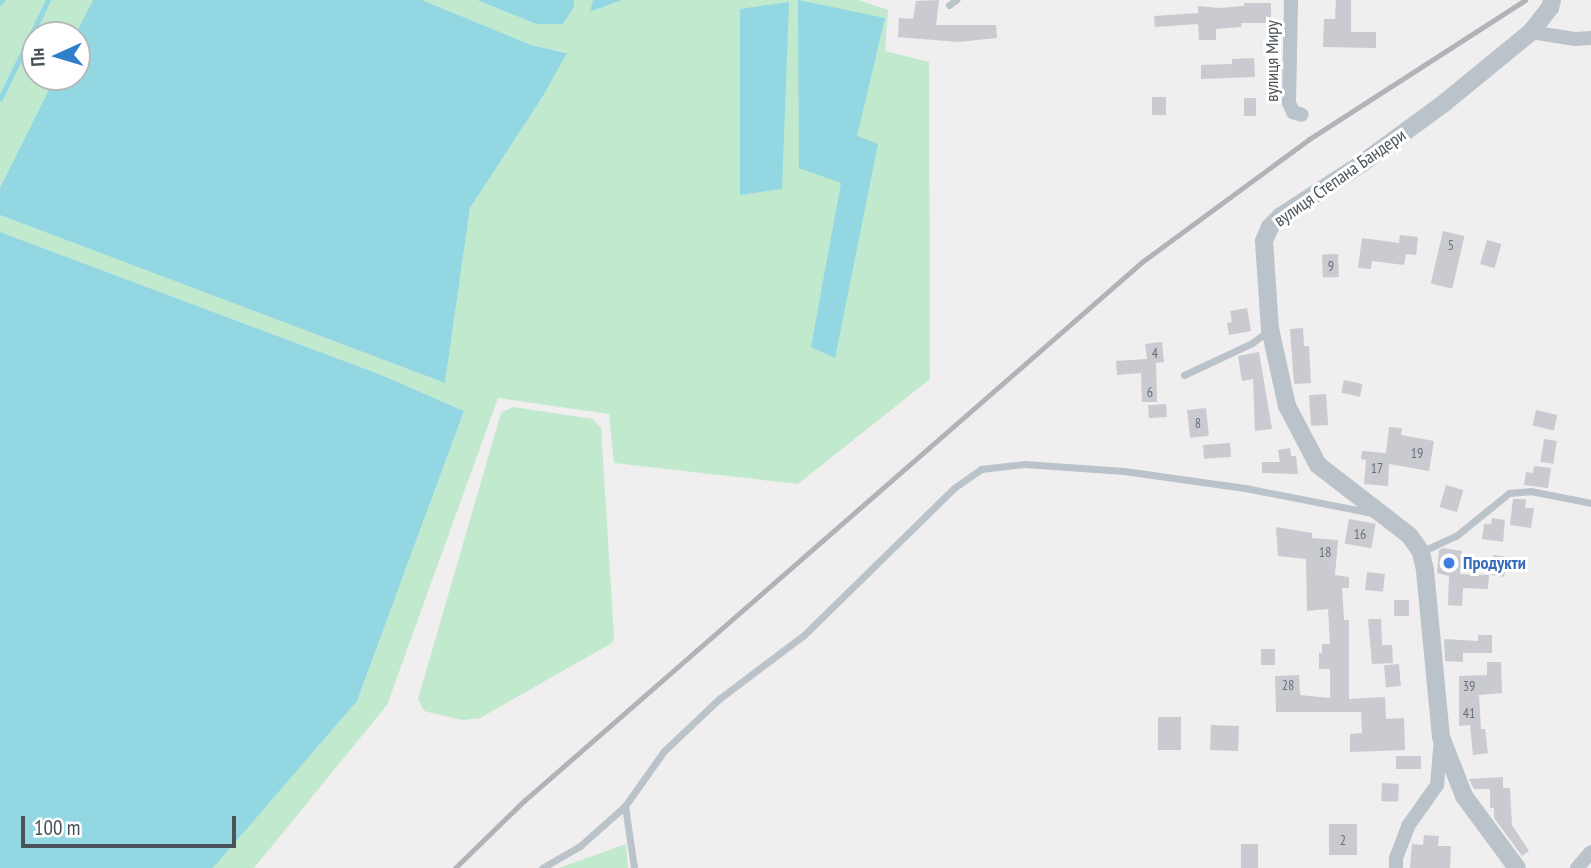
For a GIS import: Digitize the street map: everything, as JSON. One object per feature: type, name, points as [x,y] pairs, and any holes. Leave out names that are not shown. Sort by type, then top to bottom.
[{"type":"street","name":"вулиця Миру","points":[[1291,0],[1289,103],[1293,112],[1302,115]]},
{"type":"street","name":"вулиця Степана Бандери","points":[[1421,552],[1410,536],[1318,465],[1307,446],[1287,406],[1270,329],[1264,240],[1270,227],[1443,104],[1531,32],[1550,8],[1552,0]]},
{"type":"street","points":[[1531,32],[1575,39],[1591,38]]},
{"type":"street","points":[[1396,868],[1396,858],[1408,826],[1437,785],[1441,737],[1421,552]]},
{"type":"street","points":[[1441,737],[1464,796],[1517,868]]},
{"type":"street","points":[[1577,868],[1591,852]]},
{"type":"lane","points":[[1184,374],[1252,343],[1270,329]]},
{"type":"lane","points":[[542,868],[580,846],[625,806],[664,751],[682,733],[719,699],[804,635],[954,488],[981,468],[1025,464],[1124,471],[1245,488],[1384,516]]},
{"type":"lane","points":[[1421,552],[1456,536],[1509,493],[1530,491],[1591,503]]},
{"type":"lane","points":[[625,806],[634,868]]},
{"type":"green space","points":[[0,0],[93,0],[82,21],[21,21],[21,91],[48,91],[0,188]]},
{"type":"green space","points":[[422,0],[477,0],[536,24],[563,24],[574,7],[574,0],[593,0],[591,12],[622,0],[858,0],[888,10],[885,51],[929,62],[930,379],[798,484],[614,463],[609,414],[498,398],[387,705],[254,868],[213,868],[357,701],[464,411],[379,374],[0,232],[0,215],[445,383],[470,208],[543,96],[566,52],[531,45]]},
{"type":"green space","points":[[513,407],[593,419],[601,428],[614,637],[612,643],[480,718],[462,720],[424,711],[418,699],[501,413]]},
{"type":"green space","points":[[626,844],[628,868],[559,868]]},
{"type":"water","points":[[93,0],[422,0],[531,45],[567,53],[543,96],[470,208],[445,383],[0,215],[0,188],[48,91],[91,91],[91,21],[82,21]]},
{"type":"water","points":[[477,0],[574,0],[574,7],[563,24],[536,24]]},
{"type":"water","points":[[593,0],[622,0],[590,12]]},
{"type":"water","points":[[798,0],[885,18],[857,136],[878,144],[835,358],[811,347],[841,183],[799,168]]},
{"type":"water","points":[[789,2],[782,189],[740,195],[740,9]]},
{"type":"water","points":[[0,232],[379,374],[464,411],[357,701],[213,868],[0,868]]},
{"type":"building","points":[[939,0],[936,25],[996,25],[997,38],[958,42],[898,37],[899,18],[913,19],[916,1]]},
{"type":"building","points":[[1336,0],[1351,0],[1351,32],[1376,32],[1376,48],[1323,47],[1324,19],[1335,19]]},
{"type":"building","points":[[1244,3],[1271,3],[1271,23],[1241,23],[1242,27],[1216,29],[1216,40],[1199,40],[1198,24],[1155,27],[1154,16],[1198,13],[1198,6],[1219,8],[1244,6]]},
{"type":"building","points":[[1254,58],[1255,77],[1201,79],[1201,65],[1232,64],[1232,59]]},
{"type":"building","points":[[1152,97],[1166,97],[1166,115],[1152,115]]},
{"type":"building","points":[[1244,98],[1256,98],[1256,116],[1244,116]]},
{"type":"building","points":[[1443,231],[1464,236],[1452,289],[1431,284]]},
{"type":"building","points":[[1400,235],[1418,237],[1416,255],[1406,254],[1404,265],[1372,261],[1371,269],[1358,268],[1362,238],[1399,243]]},
{"type":"building","points":[[1487,240],[1501,244],[1495,268],[1480,264]]},
{"type":"building","points":[[1338,254],[1339,277],[1323,278],[1322,255]]},
{"type":"building","points":[[1247,308],[1251,331],[1229,335],[1227,323],[1232,322],[1230,311]]},
{"type":"building","points":[[1303,328],[1304,346],[1309,346],[1311,383],[1294,384],[1290,329]]},
{"type":"building","points":[[1162,342],[1164,362],[1156,363],[1157,402],[1142,402],[1141,373],[1117,375],[1116,361],[1147,359],[1145,344]]},
{"type":"building","points":[[1259,352],[1272,429],[1255,431],[1253,379],[1242,381],[1238,356]]},
{"type":"building","points":[[1344,380],[1363,384],[1360,397],[1341,393]]},
{"type":"building","points":[[1326,394],[1328,425],[1311,426],[1309,395]]},
{"type":"building","points":[[1166,404],[1167,417],[1149,418],[1148,405]]},
{"type":"building","points":[[1206,408],[1209,436],[1190,438],[1187,410]]},
{"type":"building","points":[[1536,410],[1557,415],[1554,431],[1532,426]]},
{"type":"building","points":[[1389,427],[1402,428],[1401,435],[1434,441],[1429,471],[1389,464],[1388,486],[1364,484],[1366,460],[1361,459],[1362,451],[1386,453]]},
{"type":"building","points":[[1544,439],[1557,441],[1553,464],[1540,462]]},
{"type":"building","points":[[1230,443],[1231,457],[1204,459],[1203,445]]},
{"type":"building","points":[[1290,448],[1291,456],[1296,456],[1298,474],[1262,473],[1262,462],[1280,462],[1278,450]]},
{"type":"building","points":[[1534,466],[1551,468],[1548,488],[1524,485],[1526,472],[1533,473]]},
{"type":"building","points":[[1446,485],[1463,490],[1457,512],[1440,507]]},
{"type":"building","points":[[1513,499],[1526,499],[1525,508],[1534,508],[1531,528],[1510,525]]},
{"type":"building","points":[[1492,518],[1505,520],[1503,542],[1482,539],[1484,524],[1491,524]]},
{"type":"building","points":[[1349,519],[1376,524],[1371,548],[1345,544]]},
{"type":"building","points":[[1276,527],[1312,533],[1312,538],[1338,540],[1335,575],[1349,577],[1349,588],[1342,588],[1344,620],[1349,620],[1349,699],[1385,697],[1386,719],[1404,718],[1405,750],[1350,752],[1350,734],[1362,733],[1361,712],[1276,712],[1275,676],[1299,675],[1300,695],[1330,698],[1330,669],[1319,669],[1319,653],[1322,653],[1322,644],[1330,644],[1328,609],[1307,611],[1306,559],[1278,556]]},
{"type":"building","points":[[1443,548],[1462,551],[1460,574],[1489,575],[1488,589],[1463,588],[1462,606],[1448,605],[1449,576],[1437,573],[1439,550]]},
{"type":"building","points":[[1493,555],[1507,557],[1504,577],[1490,575]]},
{"type":"building","points":[[1367,572],[1385,574],[1383,592],[1365,590]]},
{"type":"building","points":[[1394,600],[1409,600],[1409,616],[1394,616]]},
{"type":"building","points":[[1368,619],[1381,619],[1382,645],[1392,645],[1393,663],[1372,664]]},
{"type":"building","points":[[1478,635],[1492,635],[1492,653],[1463,653],[1463,662],[1445,661],[1444,639],[1478,641]]},
{"type":"building","points":[[1261,649],[1275,649],[1275,665],[1261,665]]},
{"type":"building","points":[[1487,662],[1501,662],[1502,693],[1479,695],[1481,729],[1485,729],[1488,753],[1473,755],[1470,725],[1459,726],[1459,676],[1487,675]]},
{"type":"building","points":[[1399,664],[1401,686],[1386,687],[1384,665]]},
{"type":"building","points":[[1158,717],[1181,717],[1181,750],[1158,750]]},
{"type":"building","points":[[1211,725],[1239,726],[1238,751],[1210,750]]},
{"type":"building","points":[[1396,756],[1421,756],[1421,769],[1396,769]]},
{"type":"building","points":[[1503,777],[1503,788],[1510,788],[1512,825],[1529,851],[1522,856],[1494,818],[1494,808],[1490,808],[1490,789],[1474,789],[1469,779]]},
{"type":"building","points":[[1382,783],[1399,784],[1398,802],[1381,801]]},
{"type":"building","points":[[1329,824],[1357,824],[1357,855],[1329,855]]},
{"type":"building","points":[[1424,835],[1439,836],[1438,846],[1451,846],[1450,868],[1410,868],[1412,844],[1423,845]]},
{"type":"building","points":[[1241,844],[1258,844],[1258,868],[1241,868]]},
{"type":"waterway","points":[[0,99],[48,0]]},
{"type":"railway","points":[[455,868],[524,801],[1142,262],[1308,140],[1525,0]]},
{"type":"place","name":"Продукти","points":[[1449,563]]}]
